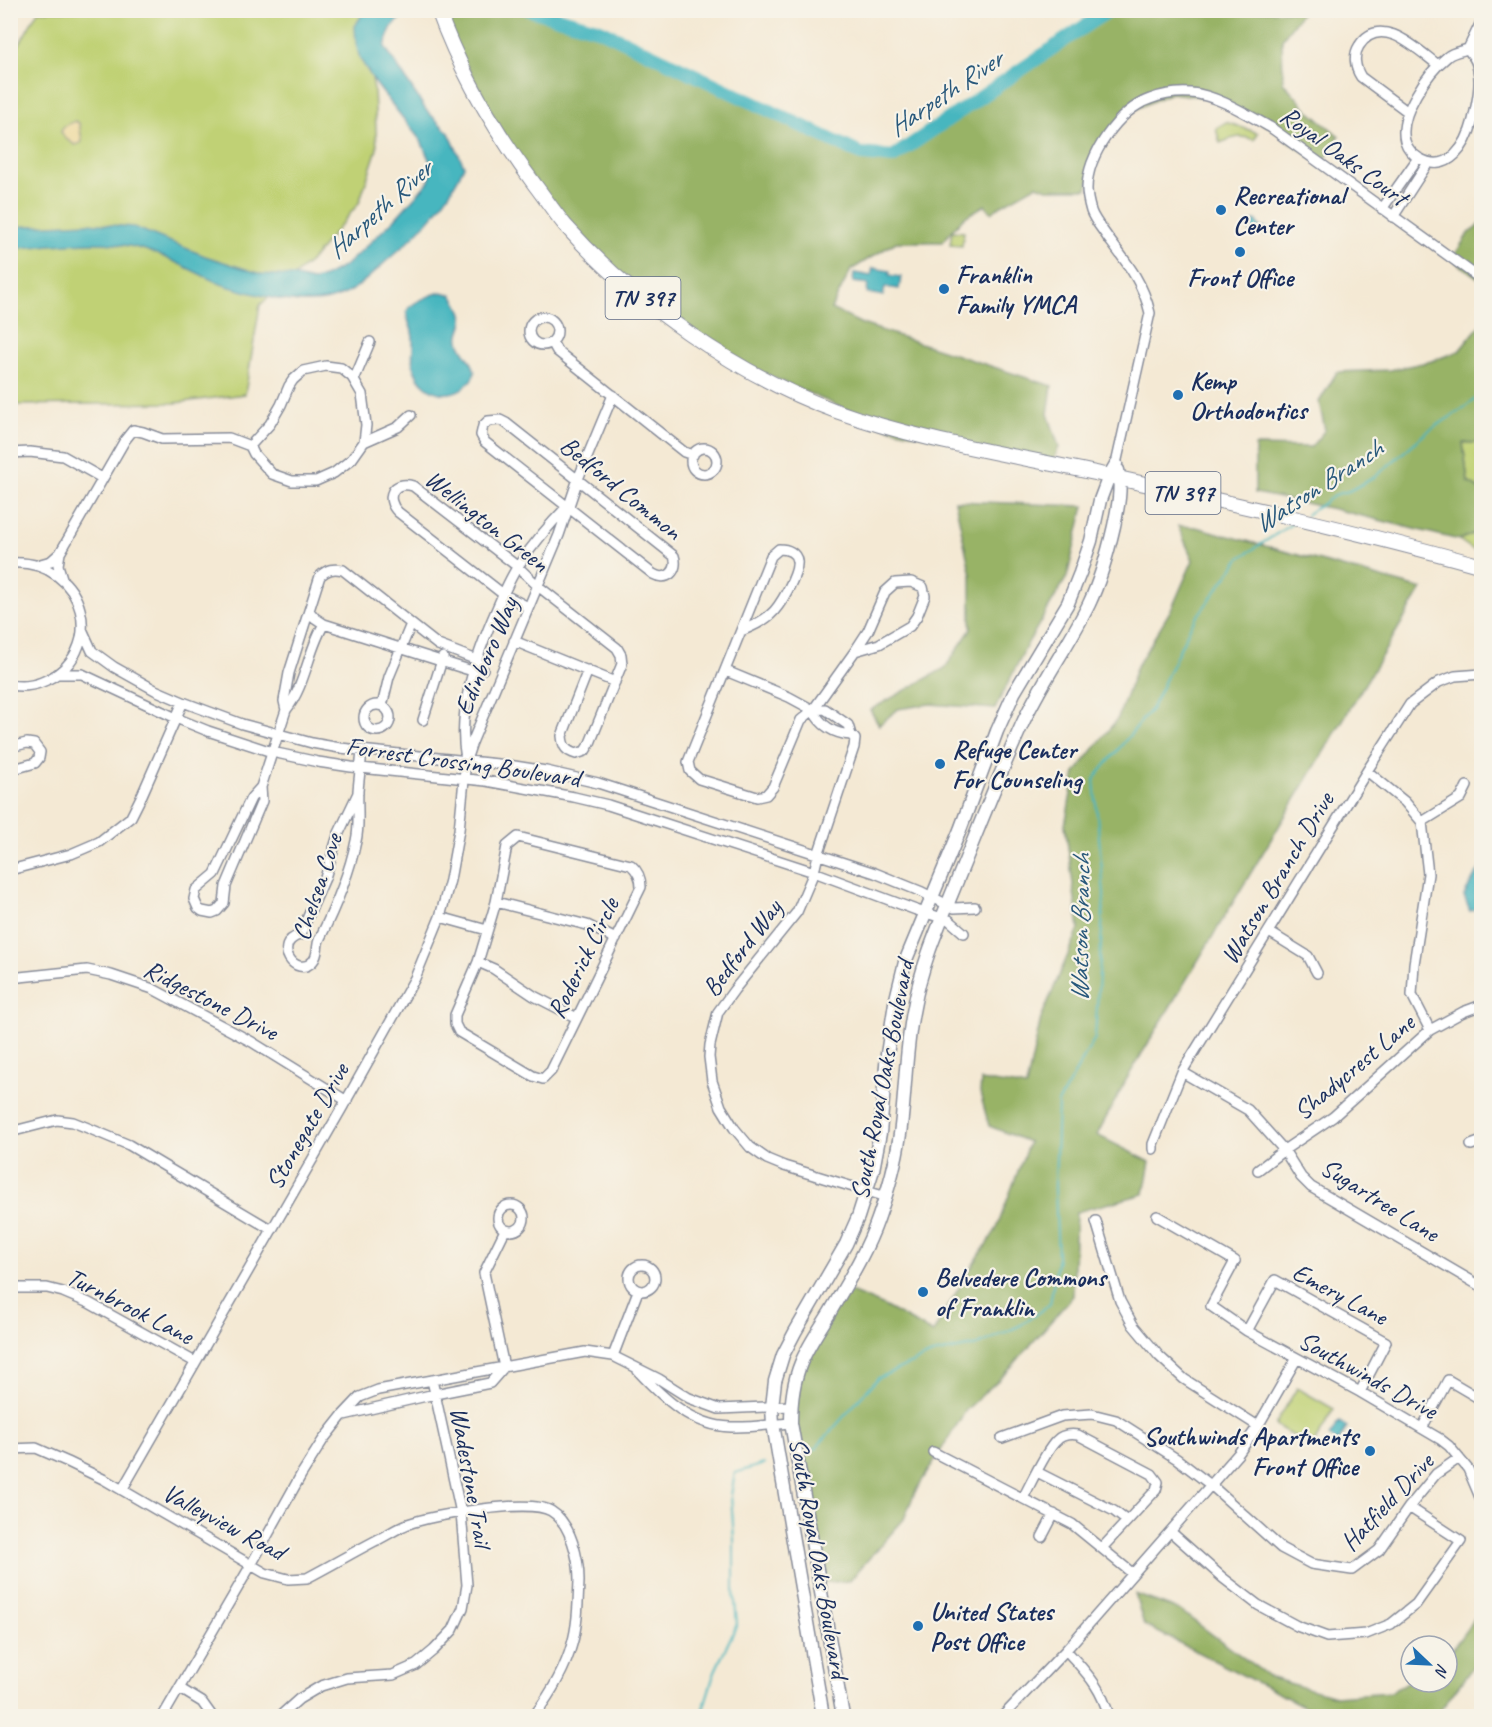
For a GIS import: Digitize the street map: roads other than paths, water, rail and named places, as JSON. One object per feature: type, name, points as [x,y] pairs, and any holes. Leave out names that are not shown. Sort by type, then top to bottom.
[{"type":"main road","name":"TN 397","points":[[438,10],[445,31],[470,85],[514,156],[564,224],[636,292],[697,339],[764,378],[834,410],[941,443],[1114,477],[1353,531],[1482,566]]},
{"type":"main road","name":"South Royal Oaks Boulevard","points":[[843,1716],[791,1423],[794,1384],[801,1362],[812,1341],[865,1252],[886,1197],[900,1134],[906,1054],[914,1005],[926,959],[1033,701],[1075,631],[1100,580],[1119,504],[1114,477],[1116,464]]},
{"type":"main road","name":"South Royal Oaks Boulevard","points":[[823,1716],[773,1424],[775,1381],[783,1355],[846,1244],[867,1192],[880,1133],[886,1053],[905,962],[1014,693],[1068,603],[1091,541],[1100,500],[1114,477]]},
{"type":"street","points":[[1468,49],[1477,64],[1479,85],[1477,104],[1467,140],[1449,160],[1428,163],[1418,158],[1405,142],[1404,128],[1408,112],[1438,65],[1450,54],[1468,49],[1482,20]]},
{"type":"street","points":[[1408,112],[1358,72],[1355,61],[1360,44],[1376,32],[1386,32],[1396,35],[1438,65]]},
{"type":"street","name":"Royal Oaks Court","points":[[1116,464],[1150,313],[1146,296],[1138,279],[1092,214],[1087,189],[1090,167],[1100,146],[1129,112],[1148,100],[1171,93],[1193,93],[1212,98],[1270,127],[1482,280]]},
{"type":"street","points":[[1382,209],[1418,158]]},
{"type":"street","points":[[1393,217],[1428,163]]},
{"type":"street","points":[[354,380],[370,342]]},
{"type":"street","points":[[552,342],[557,351],[684,452],[693,455]]},
{"type":"street","points":[[37,565],[51,561],[60,553],[102,478],[133,430],[162,438],[223,437],[250,446],[272,474],[292,482],[316,482],[334,473],[352,459],[364,442],[366,425],[362,394],[352,377],[341,368],[326,366],[303,371],[293,380],[270,424],[250,446]]},
{"type":"street","name":"Edinboro Way","points":[[466,760],[559,535],[578,479],[613,395]]},
{"type":"street","points":[[364,442],[398,427],[411,415]]},
{"type":"street","name":"Bedford Common","points":[[500,420],[506,423],[674,556],[676,563],[673,572],[660,578],[653,574],[567,508],[485,442],[481,435],[483,426],[488,421],[500,420]]},
{"type":"street","points":[[10,453],[30,452],[63,456],[102,478]]},
{"type":"street","name":"Wellington Green","points":[[528,607],[503,594],[398,512],[392,506],[393,491],[398,486],[406,484],[413,486],[518,567],[538,586],[617,648],[622,664],[590,743],[585,751],[576,754],[567,751],[563,745],[562,736],[588,670]]},
{"type":"street","name":"Edinboro Way","points":[[466,760],[463,744],[470,678],[478,670],[477,660],[503,594],[518,567],[555,519],[567,508]]},
{"type":"street","points":[[741,631],[771,615],[784,599],[797,564],[795,555],[789,551],[779,549],[771,556],[688,762],[690,771],[699,780],[757,797],[766,795],[772,787],[801,720],[813,710],[855,651],[868,631],[889,586],[900,582],[923,587],[925,596],[910,627],[879,644],[855,651]]},
{"type":"street","points":[[60,553],[58,565],[62,578]]},
{"type":"street","points":[[10,563],[24,562],[51,570],[71,589],[82,615],[78,646],[69,662],[57,674],[38,684],[12,686]]},
{"type":"street","points":[[286,710],[284,701],[289,673],[320,576],[327,570],[343,570],[438,645],[477,660]]},
{"type":"street","points":[[309,611],[324,624],[442,662],[500,675]]},
{"type":"street","points":[[261,787],[251,798],[215,874],[199,886],[195,894],[196,904],[202,911],[212,913],[221,908],[224,903],[226,886],[262,801],[261,787],[286,710],[298,687],[317,635],[324,624]]},
{"type":"street","points":[[382,706],[389,677],[411,624]]},
{"type":"street","name":"Forrest Crossing Boulevard","points":[[82,629],[92,651],[135,679],[183,702],[242,724],[312,743],[546,771],[598,783],[875,873],[932,896],[954,908],[975,907]]},
{"type":"street","points":[[514,641],[615,681]]},
{"type":"street","points":[[423,720],[446,649]]},
{"type":"street","name":"Bedford Way","points":[[726,671],[789,697],[813,710],[825,709],[848,725],[855,739],[814,872],[797,912],[718,1012],[710,1045],[712,1081],[721,1107],[734,1128],[750,1147],[766,1159],[886,1197]]},
{"type":"street","name":"Forrest Crossing Boulevard","points":[[57,674],[82,674],[176,718],[272,752],[361,768],[465,778],[531,788],[608,805],[814,872],[950,920],[964,933]]},
{"type":"street","name":"Watson Branch Drive","points":[[1153,1149],[1182,1072],[1410,704],[1439,682],[1455,676],[1482,674]]},
{"type":"street","points":[[10,870],[71,854],[99,842],[131,817],[183,702]]},
{"type":"street","points":[[10,747],[27,743],[34,744],[40,752],[35,763],[10,770]]},
{"type":"street","name":"Chelsea Cove","points":[[357,793],[338,835],[325,878],[302,931],[300,935],[292,939],[287,947],[288,957],[295,964],[305,966],[317,956],[316,945],[339,898],[348,872],[357,840],[359,812],[357,793],[362,750]]},
{"type":"street","name":"Stonegate Drive","points":[[122,1490],[415,978],[440,917],[450,880],[466,760]]},
{"type":"street","points":[[1367,771],[1405,802],[1422,822],[1428,874],[1414,964],[1412,995],[1430,1030]]},
{"type":"street","points":[[1422,822],[1461,798],[1467,786]]},
{"type":"street","name":"Roderick Circle","points":[[518,837],[631,865],[639,875],[641,887],[550,1071],[543,1079],[533,1076],[456,1029],[455,1015],[478,962],[487,930],[496,902],[507,846],[518,837]]},
{"type":"street","points":[[329,866],[348,872]]},
{"type":"street","points":[[211,879],[226,886]]},
{"type":"street","points":[[496,902],[587,925],[616,939]]},
{"type":"street","points":[[440,917],[487,930]]},
{"type":"street","points":[[302,931],[320,938]]},
{"type":"street","points":[[1269,932],[1308,956],[1317,973]]},
{"type":"street","points":[[478,962],[494,969],[534,996],[577,1018]]},
{"type":"street","name":"Ridgestone Drive","points":[[10,978],[87,970],[111,975],[153,989],[252,1042],[346,1101]]},
{"type":"street","name":"Shadycrest Lane","points":[[1258,1170],[1334,1117],[1430,1030],[1463,1012],[1482,1005]]},
{"type":"street","name":"Sugartree Lane","points":[[1182,1072],[1248,1110],[1284,1150],[1301,1177],[1311,1187],[1482,1287]]},
{"type":"street","points":[[10,1132],[57,1120],[73,1122],[129,1145],[272,1230]]},
{"type":"street","points":[[1470,1145],[1482,1141]]},
{"type":"street","name":"Southwinds Drive","points":[[1157,1216],[1234,1261],[1211,1306],[1247,1331],[1360,1392],[1440,1439],[1459,1458],[1472,1477],[1482,1502]]},
{"type":"street","points":[[1096,1221],[1119,1301],[1133,1325],[1159,1356],[1184,1379],[1258,1426]]},
{"type":"street","points":[[504,1366],[484,1273],[505,1230]]},
{"type":"street","name":"Emery Lane","points":[[1247,1331],[1275,1280],[1386,1342],[1360,1392]]},
{"type":"street","name":"Turnbrook Lane","points":[[10,1288],[47,1288],[63,1292],[90,1303],[195,1362]]},
{"type":"street","points":[[613,1356],[638,1291]]},
{"type":"street","points":[[163,1716],[301,1474],[323,1440],[360,1397],[378,1390],[585,1352],[613,1356],[704,1404],[726,1409],[791,1406]]},
{"type":"street","points":[[1003,1716],[1212,1486],[1258,1426],[1297,1358]]},
{"type":"street","points":[[342,1416],[368,1408],[490,1383],[504,1366]]},
{"type":"street","points":[[635,1367],[654,1388],[681,1411],[698,1420],[731,1427],[791,1423]]},
{"type":"street","name":"Wadestone Trail","points":[[279,1716],[299,1699],[321,1686],[347,1678],[393,1675],[416,1665],[453,1630],[463,1608],[467,1585],[461,1513],[432,1380]]},
{"type":"street","points":[[1422,1428],[1448,1380],[1482,1400]]},
{"type":"street","name":"Hatfield Drive","points":[[1002,1438],[1062,1416],[1092,1414],[1116,1420],[1177,1459],[1212,1486],[1281,1548],[1311,1564],[1352,1570],[1379,1550],[1409,1507],[1436,1474],[1459,1458]]},
{"type":"street","points":[[1023,1498],[1050,1447],[1057,1439],[1074,1434],[1152,1474],[1158,1482],[1156,1490],[1102,1548]]},
{"type":"street","name":"Valleyview Road","points":[[10,1449],[36,1448],[68,1462],[122,1490],[265,1573],[288,1579],[307,1578],[408,1524],[502,1506],[537,1506],[552,1511],[568,1529],[572,1540],[579,1569],[578,1611],[572,1644],[560,1674],[534,1716]]},
{"type":"street","points":[[933,1452],[1072,1524],[1132,1574]]},
{"type":"street","points":[[1037,1472],[1114,1511],[1127,1521]]},
{"type":"street","points":[[1171,1532],[1223,1578],[1258,1605],[1297,1626],[1327,1637],[1366,1634],[1391,1624],[1416,1604],[1461,1541],[1409,1507]]},
{"type":"street","points":[[1042,1537],[1054,1514]]},
{"type":"street","points":[[1065,1650],[1092,1679],[1103,1695],[1109,1716]]},
{"type":"street","points":[[179,1688],[202,1702],[212,1716]]},
{"type":"water","points":[[365,10],[415,11],[394,24],[385,47],[426,110],[449,133],[464,166],[450,192],[433,216],[357,287],[337,298],[312,302],[295,301],[242,291],[211,280],[162,256],[127,246],[77,243],[11,249],[11,227],[88,223],[134,227],[205,256],[261,274],[293,276],[312,281],[345,266],[394,220],[429,181],[432,171],[421,141],[376,84],[360,59],[355,26]]},
{"type":"water","points":[[1255,220],[1260,227],[1269,229],[1268,234],[1259,232],[1251,235],[1252,222]]},
{"type":"water","points":[[873,268],[890,271],[889,275],[901,277],[899,289],[885,287],[883,296],[867,293],[868,284],[853,282],[854,273],[871,276]]},
{"type":"water","points":[[442,292],[452,295],[461,310],[463,321],[459,340],[475,373],[462,389],[443,393],[431,390],[415,371],[413,336],[407,314],[408,309],[414,304]]},
{"type":"water","points":[[1481,868],[1481,908],[1470,911],[1464,896]]},
{"type":"water","points":[[1339,1422],[1347,1427],[1338,1442],[1329,1437]]},
{"type":"waterway","name":"Harpeth River","points":[[530,10],[600,30],[861,154],[893,157],[1110,10]]},
{"type":"waterway","name":"Watson Branch","points":[[1306,515],[1337,494],[1349,491],[1375,477],[1427,432],[1482,394]]},
{"type":"waterway","name":"Watson Branch","points":[[810,1450],[816,1448],[878,1378],[932,1354],[978,1345],[1021,1325],[1050,1304],[1058,1257],[1055,1187],[1058,1103],[1095,1038],[1104,895],[1094,779],[1152,708],[1191,625],[1240,558],[1293,523]]},
{"type":"waterway","name":"Watson Branch","points":[[701,1716],[715,1671],[737,1624],[731,1495],[735,1473],[764,1464]]},
{"type":"place","name":"Recreational Center","points":[[1221,210]]},
{"type":"place","name":"Front Office","points":[[1240,252]]},
{"type":"place","name":"Franklin Family YMCA","points":[[944,289]]},
{"type":"place","name":"Kemp Orthodontics","points":[[1178,395]]},
{"type":"place","name":"Refuge Center For Counseling","points":[[940,764]]},
{"type":"place","name":"Belvedere Commons of Franklin","points":[[923,1292]]},
{"type":"place","name":"Southwinds Apartments Front Office","points":[[1370,1451]]},
{"type":"place","name":"United States Post Office","points":[[918,1626]]}]
